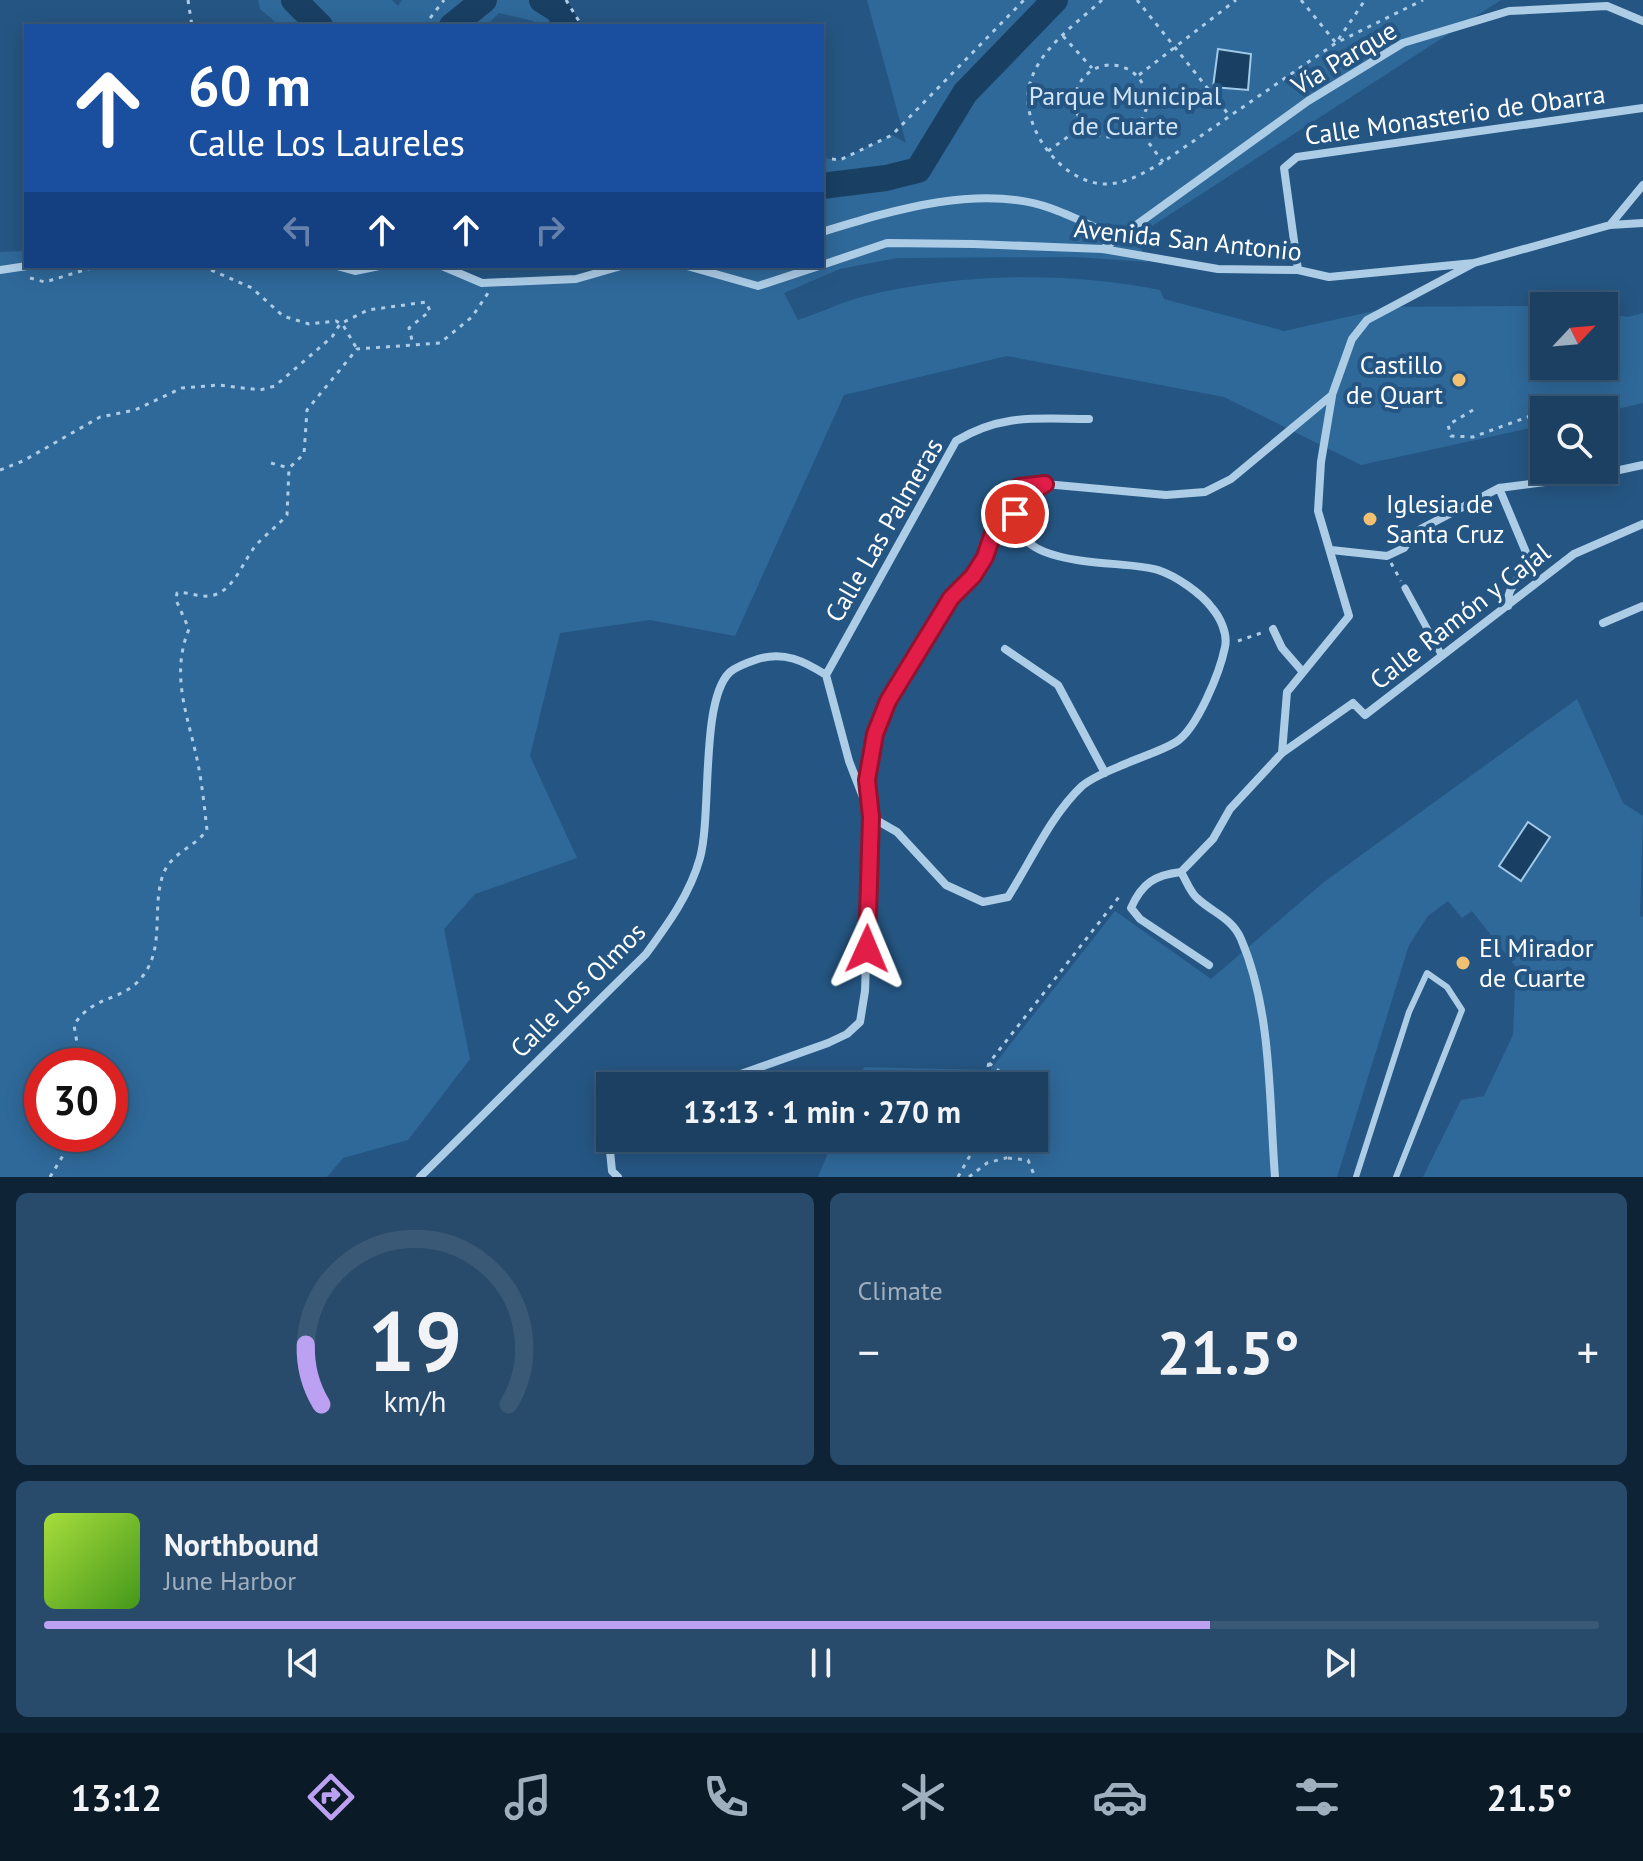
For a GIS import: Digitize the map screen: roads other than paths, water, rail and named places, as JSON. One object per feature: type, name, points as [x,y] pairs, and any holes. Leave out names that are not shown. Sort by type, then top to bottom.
[{"type":"street","name":"Vía Parque","points":[[1103,249],[1308,101],[1403,43],[1509,11],[1607,6],[1643,21]]},
{"type":"street","name":"Calle Monasterio de Obarra","points":[[1298,270],[1284,168],[1297,157],[1643,108]]},
{"type":"street","points":[[1610,225],[1643,185]]},
{"type":"street","points":[[824,231],[942,200],[1005,201],[1048,207],[1118,237]]},
{"type":"street","name":"Avenida San Antonio","points":[[824,265],[887,243],[1103,249],[1218,269],[1298,270],[1329,277],[1474,263],[1610,225],[1643,223]]},
{"type":"street","points":[[1282,753],[1287,692],[1349,616],[1318,511],[1321,462],[1332,395],[1352,339],[1367,320],[1474,263]]},
{"type":"street","points":[[0,270],[24,267]]},
{"type":"street","points":[[344,268],[355,271],[369,268]]},
{"type":"street","points":[[447,268],[482,283],[576,279],[614,268]]},
{"type":"street","name":"Avenida San Antonio","points":[[694,268],[758,286],[815,268]]},
{"type":"street","points":[[746,1072],[828,1043],[847,1034],[860,1022],[865,991],[871,817],[867,780],[875,734],[888,701],[951,598],[973,576],[985,557],[1005,497],[1019,487],[1045,484],[1166,495],[1205,492],[1231,479],[1332,395]]},
{"type":"street","name":"Calle Las Palmeras","points":[[826,675],[956,441],[981,425],[1003,419],[1089,419]]},
{"type":"street","points":[[1618,469],[1643,465]]},
{"type":"street","points":[[1331,550],[1387,556],[1404,548],[1415,532],[1499,488],[1530,483]]},
{"type":"street","points":[[826,675],[849,761],[871,817],[897,832],[946,885],[983,902],[1008,897],[1063,807],[1084,784],[1176,742],[1194,724],[1226,644],[1220,617],[1205,599],[1161,571],[1131,564],[1080,562],[1039,550],[1027,542],[1015,514],[1018,504],[1025,495],[1045,484]]},
{"type":"street","points":[[1499,488],[1528,557],[1527,565],[1510,588],[1508,606]]},
{"type":"street","name":"Calle Ramón y Cajal","points":[[1181,872],[1213,839],[1230,809],[1282,753],[1353,703],[1365,715],[1574,554],[1643,524]]},
{"type":"street","points":[[1405,588],[1441,654]]},
{"type":"street","points":[[1603,623],[1643,606]]},
{"type":"street","points":[[1273,629],[1282,648],[1302,671]]},
{"type":"street","points":[[1005,649],[1058,685],[1105,773]]},
{"type":"street","name":"Calle Los Olmos","points":[[420,1177],[646,954],[673,918],[700,859],[707,827],[716,696],[730,673],[770,655],[802,659],[826,675]]},
{"type":"street","points":[[1209,965],[1140,919],[1131,908],[1138,892],[1158,875],[1181,872],[1195,897],[1230,921],[1241,937],[1262,1023],[1275,1177]]},
{"type":"street","points":[[610,1152],[612,1171],[618,1177]]},
{"type":"lane","points":[[1356,1177],[1409,1012],[1427,973],[1447,987],[1462,1010],[1396,1177]]},
{"type":"waterway","points":[[294,0],[318,24]]},
{"type":"waterway","points":[[454,24],[484,0]]},
{"type":"waterway","points":[[542,0],[558,10],[566,24]]},
{"type":"waterway","points":[[824,186],[886,178],[918,170],[965,93],[1055,0]]},
{"type":"place","name":"Castillo de Quart","points":[[1459,380]]},
{"type":"place","name":"Iglesia de Santa Cruz","points":[[1370,519]]},
{"type":"place","name":"El Mirador de Cuarte","points":[[1463,963]]},
{"type":"park label","name":"Parque Municipal de Cuarte","points":[[1125,111]]}]
